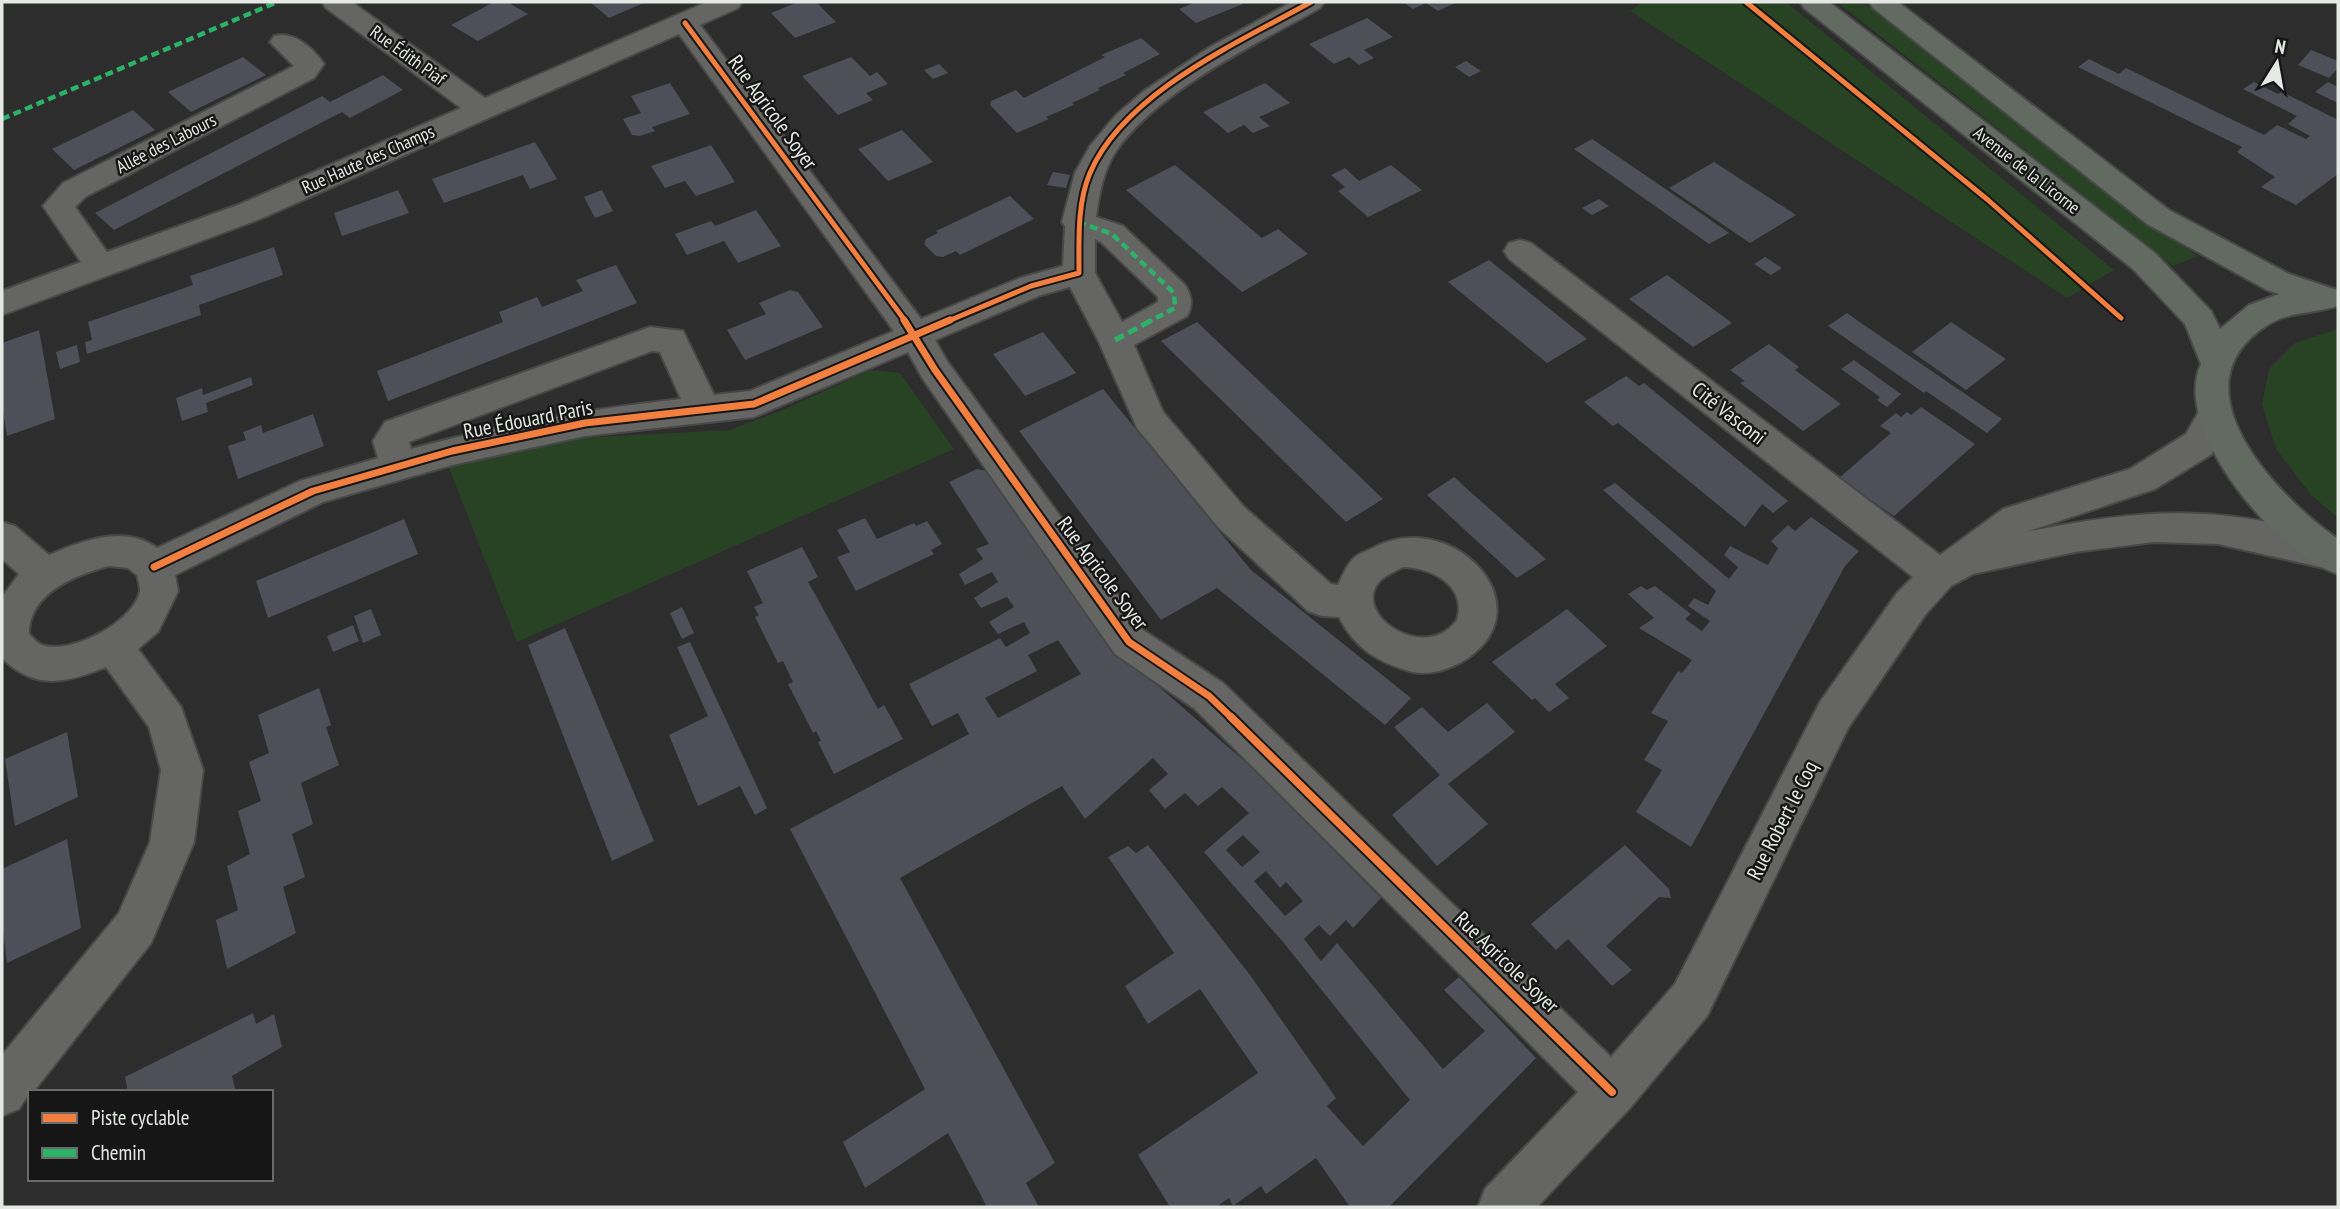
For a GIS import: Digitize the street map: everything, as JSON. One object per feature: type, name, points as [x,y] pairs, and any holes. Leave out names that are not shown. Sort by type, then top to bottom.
[{"type":"main road","name":"Avenue de la Licorne","points":[[1813,2],[2144,261],[2199,319],[2215,359]]},
{"type":"main road","points":[[1882,2],[2158,218],[2278,282],[2332,298]]},
{"type":"main road","points":[[2332,298],[2275,307],[2238,328],[2215,359],[2211,386],[2214,415],[2229,449],[2254,485],[2289,521],[2335,557]]},
{"type":"street","name":"Rue Édith Piaf","points":[[335,2],[481,109]]},
{"type":"street","name":"Rue Haute des Champs","points":[[2,303],[249,212],[729,2]]},
{"type":"street","points":[[1311,2],[1191,72],[1145,105],[1106,143],[1090,172],[1079,222],[1079,273],[1115,340],[1149,419],[1231,517],[1322,600],[1353,602]]},
{"type":"street","name":"Rue Agricole Soyer","points":[[685,23],[915,335],[934,370],[1129,642],[1209,696],[1612,1092]]},
{"type":"street","name":"Allée des Labours","points":[[102,267],[58,206],[74,190],[304,72],[310,64],[284,43]]},
{"type":"street","points":[[1079,222],[1112,234],[1174,293],[1175,308],[1115,340]]},
{"type":"street","name":"Cité Vasconi","points":[[1520,251],[1952,567]]},
{"type":"street","name":"Rue Édouard Paris","points":[[155,567],[313,491],[452,451],[585,423],[754,404],[1031,286],[1079,273]]},
{"type":"street","name":"Rue Édouard Paris","points":[[398,467],[391,441],[397,432],[650,339],[671,340],[704,411]]},
{"type":"street","name":"Rue Robert le Coq","points":[[1503,1207],[1612,1092],[1691,1000],[1835,715],[1911,604],[1952,567],[2015,519],[2142,480],[2199,443],[2214,415]]},
{"type":"street","points":[[1952,567],[2126,529],[2183,526],[2270,538],[2335,557]]},
{"type":"street","points":[[2,537],[46,575]]},
{"type":"street","points":[[109,551],[137,554],[155,567],[159,591],[144,620],[114,646],[70,664],[31,662],[6,643],[11,620],[24,596],[46,575],[77,558],[109,551]]},
{"type":"street","points":[[2,1092],[135,928],[172,842],[182,770],[167,720],[114,646]]},
{"type":"green space","points":[[1643,2],[1786,2],[2114,270],[2067,298],[1630,11]]},
{"type":"green space","points":[[1837,2],[1863,2],[2138,215],[2198,256],[2173,266]]},
{"type":"green space","points":[[2338,329],[2338,518],[2311,495],[2276,449],[2262,405],[2269,369],[2295,343]]},
{"type":"green space","points":[[871,370],[900,373],[954,449],[517,642],[448,465],[578,438],[730,430],[785,409]]},
{"type":"building","points":[[494,2],[507,2],[528,14],[478,41],[451,25]]},
{"type":"building","points":[[590,2],[646,2],[609,18]]},
{"type":"building","points":[[798,2],[816,2],[836,22],[795,38],[771,13]]},
{"type":"building","points":[[1196,2],[1243,4],[1196,23],[1179,9]]},
{"type":"building","points":[[1403,2],[1457,2],[1438,11],[1426,3],[1413,9]]},
{"type":"building","points":[[1367,18],[1393,37],[1364,50],[1374,58],[1359,65],[1349,57],[1334,64],[1309,44]]},
{"type":"building","points":[[1141,38],[1160,54],[1098,88],[1100,90],[1072,103],[1074,105],[1046,117],[1049,119],[1017,133],[990,105],[991,101],[1016,90],[1024,98],[1105,57],[1101,55]]},
{"type":"building","points":[[2311,50],[2338,61],[2338,68],[2329,78],[2298,65]]},
{"type":"building","points":[[243,57],[266,75],[191,112],[168,92]]},
{"type":"building","points":[[851,57],[870,76],[877,72],[888,84],[866,93],[873,100],[838,115],[802,76]]},
{"type":"building","points":[[2089,59],[2119,74],[2126,68],[2264,135],[2277,125],[2306,139],[2310,136],[2288,124],[2297,116],[2243,89],[2254,82],[2278,94],[2282,92],[2338,120],[2338,174],[2296,205],[2261,187],[2275,177],[2237,152],[2242,147],[2078,67]]},
{"type":"building","points":[[1466,61],[1481,71],[1469,77],[1455,67]]},
{"type":"building","points":[[939,64],[948,73],[933,79],[924,70]]},
{"type":"building","points":[[383,75],[403,90],[350,118],[342,112],[114,230],[95,213],[322,96],[330,102]]},
{"type":"building","points":[[2328,82],[2338,87],[2338,103],[2315,92]]},
{"type":"building","points":[[670,83],[690,114],[652,127],[655,131],[640,136],[632,135],[623,119],[641,113],[631,96]]},
{"type":"building","points":[[1265,83],[1290,103],[1259,117],[1270,126],[1253,133],[1244,125],[1228,133],[1203,112]]},
{"type":"building","points":[[133,110],[155,130],[74,170],[52,149]]},
{"type":"building","points":[[902,130],[933,162],[888,181],[858,149]]},
{"type":"building","points":[[1592,139],[1729,233],[1709,244],[1574,149]]},
{"type":"building","points":[[535,142],[557,179],[530,189],[523,175],[444,203],[432,179]]},
{"type":"building","points":[[711,145],[735,182],[696,196],[685,181],[665,188],[651,166]]},
{"type":"building","points":[[1714,162],[1796,215],[1750,243],[1669,188]]},
{"type":"building","points":[[1175,165],[1262,238],[1278,229],[1308,254],[1242,292],[1126,190]]},
{"type":"building","points":[[1391,165],[1422,190],[1368,217],[1338,191],[1345,187],[1331,175],[1345,168],[1359,181]]},
{"type":"building","points":[[1053,172],[1070,175],[1066,188],[1047,185]]},
{"type":"building","points":[[398,190],[409,213],[342,236],[334,213]]},
{"type":"building","points":[[602,190],[613,211],[595,218],[584,197]]},
{"type":"building","points":[[1010,196],[1034,219],[960,255],[956,251],[943,257],[936,256],[924,244],[926,239],[938,233],[936,231]]},
{"type":"building","points":[[1599,199],[1609,206],[1592,215],[1582,208]]},
{"type":"building","points":[[756,210],[781,246],[738,263],[724,241],[687,255],[675,234],[711,221],[715,226]]},
{"type":"building","points":[[274,247],[283,275],[199,305],[201,315],[87,354],[85,342],[92,340],[88,322],[193,285],[190,276]]},
{"type":"building","points":[[1765,257],[1782,268],[1771,275],[1754,264]]},
{"type":"building","points":[[1489,260],[1587,339],[1547,363],[1448,282]]},
{"type":"building","points":[[616,265],[637,303],[388,401],[377,371],[503,322],[499,312],[537,297],[542,307],[583,291],[576,280]]},
{"type":"building","points":[[1667,275],[1732,323],[1693,347],[1629,299]]},
{"type":"building","points":[[790,290],[798,292],[823,327],[745,360],[727,330],[766,314],[759,303]]},
{"type":"building","points":[[1847,313],[2002,419],[1987,433],[1828,326]]},
{"type":"building","points":[[1197,322],[1383,499],[1346,522],[1161,341]]},
{"type":"building","points":[[1951,322],[2006,359],[1966,390],[1912,352]]},
{"type":"building","points":[[39,330],[55,419],[7,436],[2,405],[2,343]]},
{"type":"building","points":[[1043,332],[1076,373],[1025,396],[993,354]]},
{"type":"building","points":[[1769,344],[1799,367],[1795,370],[1841,404],[1803,431],[1740,383],[1745,381],[1730,370]]},
{"type":"building","points":[[77,345],[80,362],[60,369],[56,352]]},
{"type":"building","points":[[1854,360],[1901,394],[1887,407],[1877,400],[1880,397],[1841,369]]},
{"type":"building","points":[[1626,376],[1639,386],[1644,383],[1788,501],[1773,513],[1762,504],[1745,527],[1618,423],[1613,426],[1584,402]]},
{"type":"building","points":[[251,377],[253,385],[206,403],[208,412],[182,421],[176,398],[202,388],[203,395]]},
{"type":"building","points":[[1103,389],[1251,570],[1411,698],[1385,725],[1217,588],[1161,620],[1019,431]]},
{"type":"building","points":[[1921,407],[1975,444],[1894,516],[1839,478],[1891,433],[1880,426],[1896,413],[1901,417],[1907,412],[1911,415]]},
{"type":"building","points":[[313,414],[324,446],[238,479],[228,446],[246,440],[243,432],[261,425],[263,433]]},
{"type":"building","points":[[977,469],[987,471],[1120,653],[1250,766],[1381,898],[1353,928],[1346,920],[1330,936],[1319,925],[1304,939],[1321,961],[1337,943],[1443,1069],[1485,1031],[1444,990],[1459,977],[1536,1058],[1389,1207],[1350,1207],[1316,1158],[1266,1194],[1261,1186],[1233,1206],[1229,1198],[1216,1207],[1170,1207],[1138,1155],[1258,1073],[1200,989],[1148,1024],[1125,986],[1174,953],[1108,857],[1128,846],[1136,853],[1148,845],[1250,975],[1336,1098],[1327,1106],[1363,1146],[1410,1100],[1283,942],[1204,852],[1249,813],[1222,787],[1198,806],[1185,793],[1165,809],[1149,790],[1168,774],[1153,758],[1085,819],[1062,786],[900,878],[1055,1163],[1026,1183],[1039,1207],[987,1207],[948,1133],[865,1188],[843,1142],[925,1089],[790,829],[969,734],[958,713],[932,726],[909,684],[1000,638],[1006,647],[1030,633],[1024,622],[998,634],[989,622],[1014,607],[1007,597],[981,608],[974,598],[998,582],[992,572],[965,585],[959,574],[983,559],[976,549],[989,544],[949,482]],"holes":[[[1058,640],[1081,674],[998,718],[985,698],[1037,671],[1028,655]],[[1243,835],[1260,852],[1242,867],[1226,850]],[[1266,871],[1280,888],[1286,882],[1303,901],[1285,916],[1254,881]]]},
{"type":"building","points":[[1454,477],[1546,559],[1517,578],[1427,495]]},
{"type":"building","points":[[1615,483],[1729,579],[1738,567],[1724,555],[1730,546],[1768,565],[1778,548],[1771,541],[1788,525],[1795,531],[1811,517],[1859,551],[1845,566],[1691,847],[1636,812],[1662,770],[1644,760],[1668,721],[1651,713],[1678,671],[1682,673],[1692,660],[1639,628],[1654,618],[1628,594],[1641,586],[1647,590],[1655,586],[1691,614],[1685,619],[1702,631],[1710,621],[1688,606],[1694,598],[1708,605],[1716,591],[1603,490]]},
{"type":"building","points":[[865,518],[877,539],[914,523],[916,526],[927,521],[942,544],[931,550],[934,554],[856,591],[837,557],[850,552],[837,530]]},
{"type":"building","points":[[404,519],[418,554],[268,618],[256,581]]},
{"type":"building","points":[[802,547],[818,577],[808,582],[878,709],[884,705],[903,739],[834,774],[818,742],[821,741],[816,731],[813,733],[788,684],[793,682],[783,661],[778,663],[755,617],[759,615],[754,607],[763,603],[747,571]]},
{"type":"building","points":[[682,607],[694,633],[682,639],[670,613]]},
{"type":"building","points":[[371,609],[381,635],[363,643],[354,616]]},
{"type":"building","points":[[1567,609],[1607,646],[1555,684],[1569,698],[1549,712],[1535,698],[1532,700],[1492,662]]},
{"type":"building","points":[[353,625],[359,641],[333,652],[327,636]]},
{"type":"building","points":[[565,628],[654,841],[612,861],[528,645]]},
{"type":"building","points":[[690,642],[767,808],[755,815],[740,786],[698,806],[669,735],[708,716],[677,647]]},
{"type":"building","points":[[319,688],[331,725],[326,727],[339,765],[301,783],[313,824],[292,834],[305,877],[283,887],[296,933],[227,969],[216,920],[238,910],[227,866],[250,854],[238,811],[261,801],[249,762],[269,753],[258,715]]},
{"type":"building","points":[[1487,703],[1515,732],[1448,784],[1488,824],[1437,866],[1392,815],[1440,775],[1394,727],[1422,707],[1448,732]]},
{"type":"building","points":[[67,732],[78,797],[15,826],[5,759]]},
{"type":"building","points":[[67,839],[81,928],[7,963],[2,923],[2,869]]},
{"type":"building","points":[[1625,845],[1669,889],[1671,898],[1659,897],[1606,946],[1632,970],[1612,986],[1568,939],[1556,950],[1531,924]]},
{"type":"building","points":[[253,1013],[256,1024],[274,1014],[282,1047],[232,1076],[236,1090],[128,1090],[125,1077]]},
{"type":"marked path","points":[[2,119],[277,2]]},
{"type":"marked path","points":[[1078,222],[1112,234],[1174,293],[1175,308],[1115,340]]},
{"type":"cycle path","points":[[154,567],[313,491],[452,451],[585,423],[754,404],[1031,286],[1079,273],[1084,198],[1090,173],[1104,146],[1126,121],[1186,74],[1311,2]]},
{"type":"cycle path","points":[[1746,2],[1988,200],[2121,318]]},
{"type":"cycle path","points":[[685,23],[915,335],[935,370],[1129,642],[1209,696],[1612,1092]]}]
